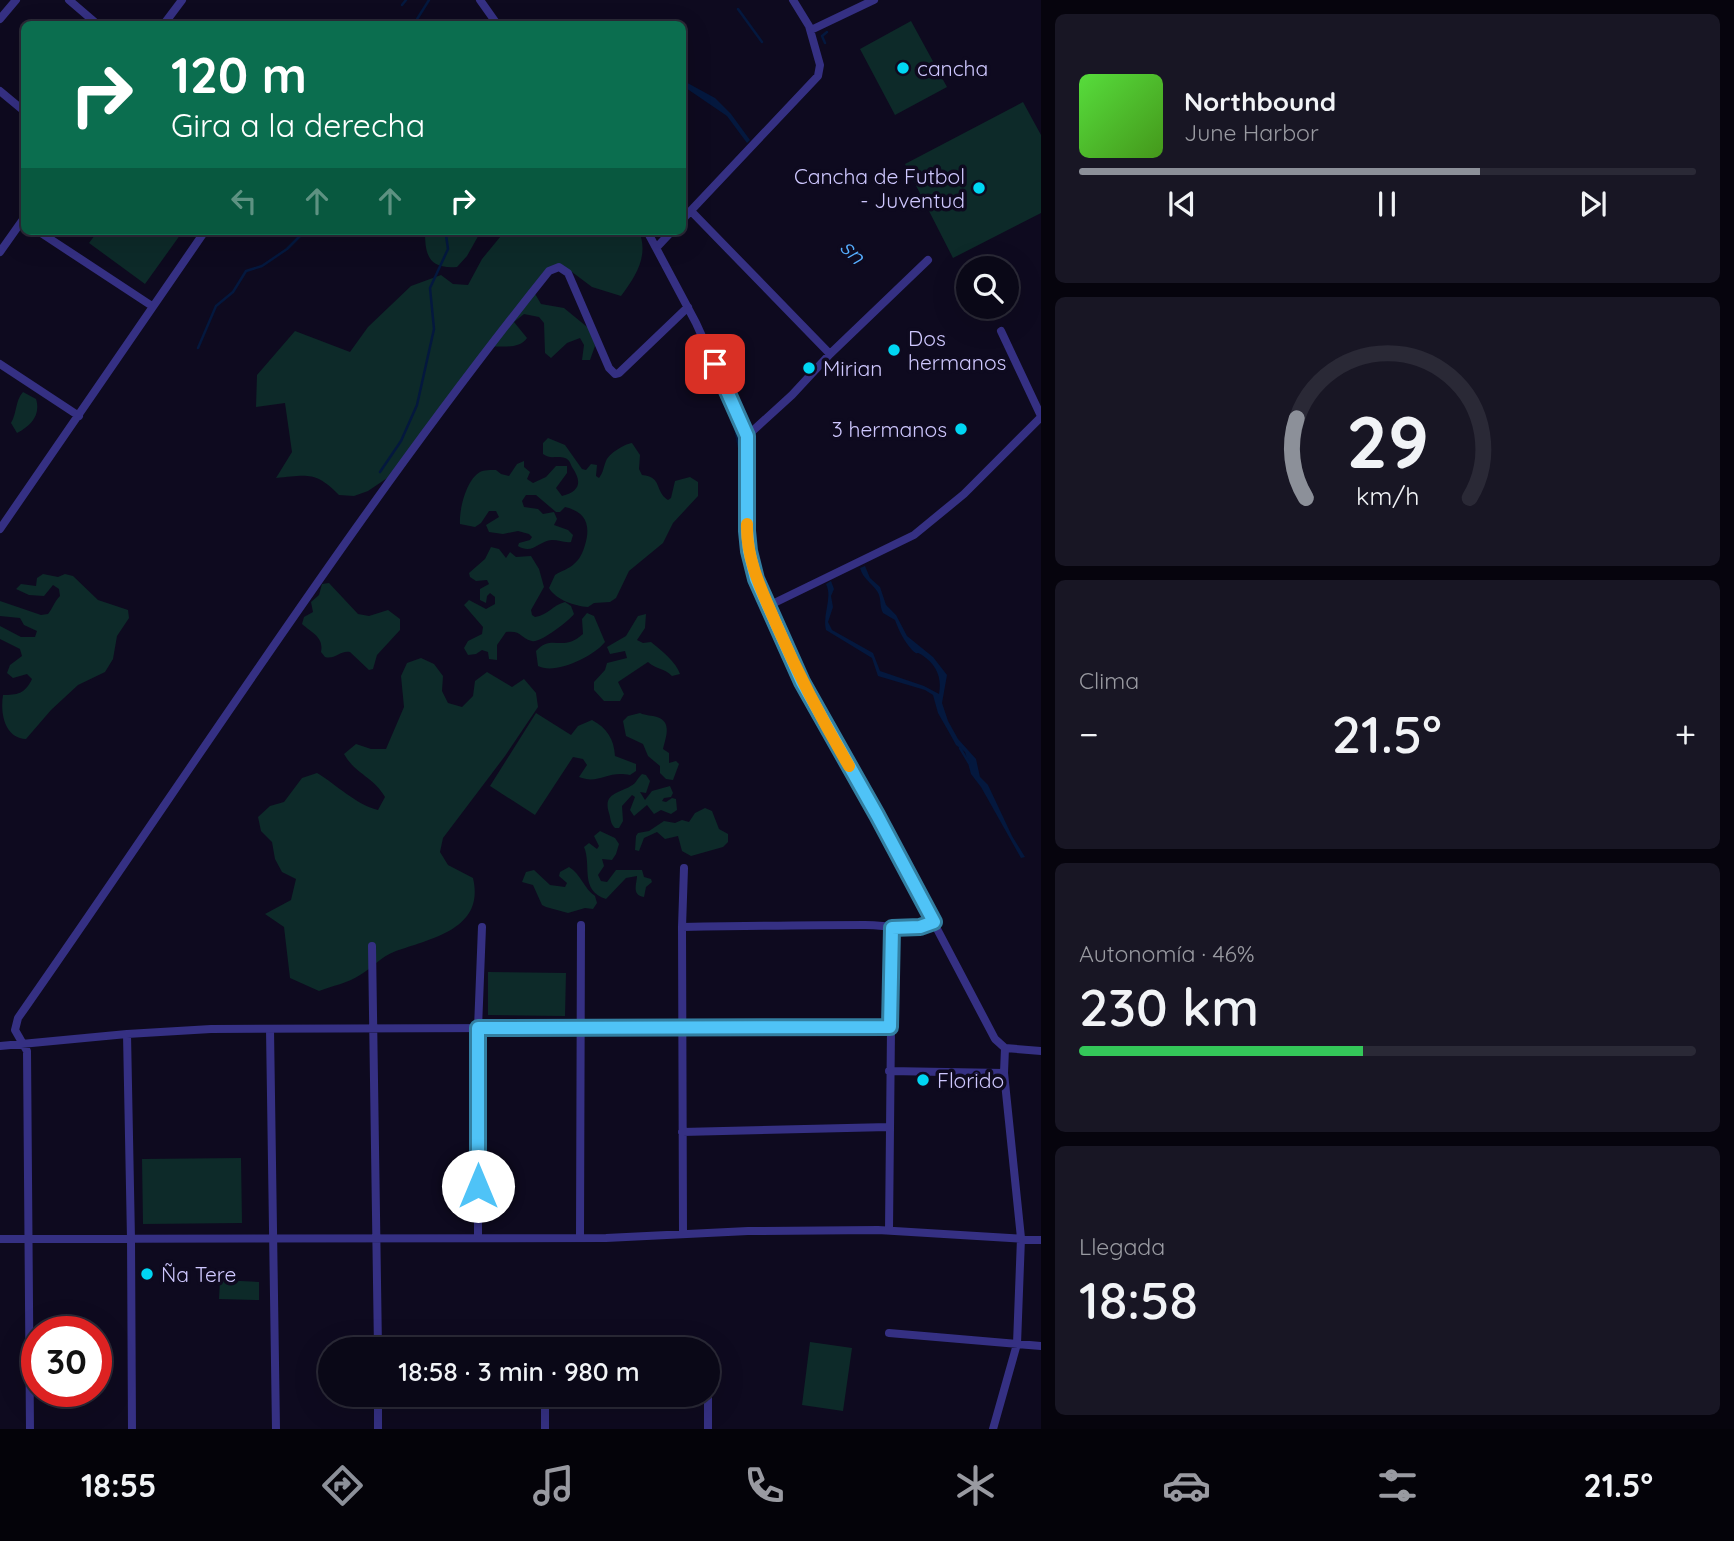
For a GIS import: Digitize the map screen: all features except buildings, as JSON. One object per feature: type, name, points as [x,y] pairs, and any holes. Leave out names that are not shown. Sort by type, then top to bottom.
[{"type":"street","points":[[0,19],[16,0]]},
{"type":"street","points":[[69,0],[94,21]]},
{"type":"street","points":[[166,21],[182,0]]},
{"type":"street","points":[[480,0],[494,21]]},
{"type":"street","points":[[686,216],[818,76],[820,65],[811,30],[793,0]]},
{"type":"street","points":[[811,30],[874,0]]},
{"type":"street","points":[[0,91],[21,108]]},
{"type":"street","points":[[691,211],[830,354]]},
{"type":"street","points":[[2,247],[21,224]]},
{"type":"street","points":[[44,235],[152,306]]},
{"type":"street","points":[[1,527],[202,235]]},
{"type":"street","points":[[650,235],[688,307],[747,436],[749,551],[756,579],[802,682],[877,815],[995,1039],[1004,1048],[1041,1051]]},
{"type":"street","points":[[657,247],[668,235]]},
{"type":"street","points":[[747,436],[928,260]]},
{"type":"street","points":[[30,1429],[27,1051],[15,1030],[18,1017],[361,522],[471,368],[549,271],[559,267],[568,273],[609,368],[615,374],[688,307]]},
{"type":"street","points":[[768,606],[914,536],[964,494],[1040,415],[1001,331]]},
{"type":"street","points":[[0,364],[79,416]]},
{"type":"street","points":[[683,1233],[684,868]]},
{"type":"street","points":[[682,927],[870,925],[892,928],[920,927],[934,922]]},
{"type":"street","points":[[580,1238],[581,925]]},
{"type":"street","points":[[478,1238],[478,1028],[482,927]]},
{"type":"street","points":[[889,1230],[892,928]]},
{"type":"street","points":[[372,946],[378,1337]]},
{"type":"street","points":[[0,1046],[211,1029],[890,1027]]},
{"type":"street","points":[[270,1029],[276,1429]]},
{"type":"street","points":[[127,1034],[132,1429]]},
{"type":"street","points":[[993,1429],[1017,1344],[1021,1238],[1004,1073],[1004,1048]]},
{"type":"street","points":[[889,1071],[1004,1073]]},
{"type":"street","points":[[682,1132],[889,1127]]},
{"type":"street","points":[[0,1239],[580,1238],[683,1233],[889,1230],[1041,1240]]},
{"type":"street","points":[[889,1333],[1041,1346]]},
{"type":"street","points":[[378,1407],[379,1429]]},
{"type":"street","points":[[545,1407],[545,1429]]},
{"type":"street","points":[[708,1407],[708,1429]]},
{"type":"green space","name":"cancha","points":[[911,21],[947,87],[895,115],[860,49]]},
{"type":"green space","name":"Cancha de Futbol - Juventud","points":[[1023,102],[1041,135],[1041,213],[953,258],[905,164]]},
{"type":"green space","points":[[95,235],[180,235],[145,284],[89,243]]},
{"type":"green space","points":[[425,235],[479,235],[457,267],[435,263],[426,247]]},
{"type":"green space","points":[[502,235],[640,235],[643,249],[636,273],[621,296],[592,287],[568,269],[552,270],[534,292],[541,304],[564,308],[592,331],[595,346],[590,360],[582,360],[584,345],[580,338],[567,343],[551,358],[545,353],[544,323],[539,317],[524,314],[514,322],[527,338],[524,342],[515,346],[490,347],[437,416],[405,466],[368,491],[354,496],[339,495],[324,482],[310,476],[276,478],[292,452],[285,403],[256,407],[257,375],[295,331],[350,352],[368,327],[411,286],[441,275],[453,284],[468,285],[482,259]]},
{"type":"green space","points":[[23,392],[36,399],[37,410],[27,427],[17,433],[11,423]]},
{"type":"green space","points":[[548,438],[565,445],[582,469],[586,470],[591,464],[597,465],[596,476],[599,478],[610,455],[632,443],[640,455],[639,469],[642,475],[653,478],[668,500],[671,498],[675,481],[690,477],[698,482],[698,496],[673,523],[663,543],[629,571],[616,598],[610,602],[594,603],[588,607],[577,605],[561,599],[549,588],[555,575],[570,567],[582,553],[587,526],[578,512],[565,507],[556,512],[536,495],[526,495],[522,501],[524,507],[538,509],[543,514],[554,512],[557,519],[554,525],[573,535],[571,542],[552,540],[528,549],[518,546],[519,543],[530,540],[532,537],[529,534],[518,531],[503,534],[489,532],[486,525],[499,517],[496,511],[489,511],[475,527],[460,524],[467,488],[482,471],[496,470],[509,476],[517,464],[524,461],[524,467],[530,472],[527,479],[533,483],[546,477],[556,466],[567,466],[567,473],[556,488],[562,496],[573,491],[578,481],[569,461],[543,454],[543,443]]},
{"type":"green space","points":[[491,547],[499,549],[506,558],[510,552],[516,557],[531,556],[539,569],[544,587],[531,610],[532,615],[540,616],[565,602],[571,606],[574,614],[554,631],[536,641],[528,640],[515,632],[506,632],[497,645],[497,660],[489,659],[488,652],[482,650],[468,655],[464,648],[468,641],[482,634],[483,627],[464,605],[469,600],[486,609],[495,604],[495,597],[490,593],[486,603],[480,600],[480,589],[489,584],[487,580],[476,581],[469,573],[485,559]]},
{"type":"green space","points":[[43,574],[73,576],[98,600],[128,610],[129,618],[117,636],[113,659],[105,672],[78,685],[51,710],[26,739],[19,738],[9,730],[3,717],[2,702],[3,695],[20,693],[32,679],[27,674],[13,678],[7,673],[10,665],[22,656],[20,649],[0,639],[0,626],[21,637],[35,637],[37,631],[24,625],[20,618],[0,616],[0,601],[41,615],[48,614],[60,596],[59,589],[53,585],[44,596],[29,595],[16,589],[21,584],[36,586],[37,578]]},
{"type":"green space","points":[[329,583],[358,614],[369,616],[388,610],[400,619],[400,630],[377,655],[373,669],[369,670],[350,652],[325,657],[321,652],[319,639],[302,624],[304,617],[313,612],[311,602],[319,595],[322,584]]},
{"type":"green space","points":[[587,613],[594,616],[605,642],[573,663],[554,668],[538,666],[536,651],[547,643],[569,642],[583,634],[582,619]]},
{"type":"green space","points":[[646,614],[645,628],[637,640],[643,643],[651,642],[664,652],[680,674],[672,676],[648,662],[618,682],[624,694],[620,701],[604,701],[594,690],[594,682],[605,670],[607,663],[627,658],[625,651],[610,654],[607,647],[626,636],[638,616]]},
{"type":"green space","points":[[421,658],[434,664],[443,676],[442,691],[448,703],[462,707],[473,696],[475,681],[487,672],[512,687],[524,679],[536,693],[538,707],[443,838],[440,852],[448,865],[473,878],[475,895],[471,909],[463,920],[439,936],[390,953],[355,978],[319,991],[290,978],[284,927],[265,914],[291,900],[296,879],[282,872],[275,859],[272,842],[261,831],[258,817],[270,806],[284,802],[302,778],[317,773],[354,799],[378,810],[385,797],[344,754],[356,744],[371,749],[386,749],[404,707],[401,676],[407,663]]},
{"type":"green space","points":[[536,713],[571,735],[578,726],[592,720],[609,735],[615,756],[636,764],[636,771],[630,775],[615,774],[586,779],[579,777],[587,765],[583,759],[573,757],[535,815],[490,786]]},
{"type":"green space","points":[[640,713],[662,719],[665,723],[667,731],[663,749],[669,753],[669,763],[676,761],[679,764],[673,780],[666,779],[660,773],[660,766],[648,756],[643,744],[626,736],[623,721],[628,716]]},
{"type":"green space","points":[[642,774],[650,781],[646,793],[640,792],[645,800],[652,791],[670,786],[673,793],[671,797],[662,801],[676,799],[677,810],[671,814],[661,810],[654,814],[647,805],[634,816],[630,810],[635,797],[632,795],[622,806],[623,821],[619,828],[615,828],[611,821],[608,801],[614,794],[630,787]]},
{"type":"green space","points":[[705,808],[712,811],[719,829],[728,834],[728,842],[723,847],[691,856],[682,851],[678,836],[665,839],[657,832],[644,838],[639,851],[635,850],[638,833],[649,831],[664,821],[689,822],[695,813]]},
{"type":"green space","points":[[600,831],[615,838],[619,844],[612,860],[602,859],[604,866],[598,875],[601,881],[607,882],[616,870],[642,870],[644,877],[652,882],[646,887],[644,897],[636,891],[637,876],[626,878],[606,899],[592,890],[584,847],[589,843],[597,849],[599,846],[594,836]]},
{"type":"green space","points":[[569,867],[595,896],[597,903],[593,909],[585,908],[568,913],[546,907],[542,905],[533,885],[522,882],[526,872],[534,870],[550,885],[565,887],[567,883],[559,876],[560,872]]},
{"type":"green space","points":[[488,972],[566,973],[565,1016],[488,1015]]},
{"type":"green space","points":[[241,1158],[242,1223],[143,1224],[142,1159]]},
{"type":"green space","points":[[220,1280],[259,1282],[259,1300],[219,1299]]},
{"type":"green space","points":[[810,1342],[852,1348],[843,1411],[802,1405]]},
{"type":"water","points":[[686,82],[715,98],[750,140],[747,143],[727,116],[686,88]]},
{"type":"water","points":[[865,566],[907,636],[933,657],[947,675],[942,703],[948,721],[958,739],[976,759],[980,777],[988,785],[1025,857],[1021,858],[971,774],[965,752],[956,745],[938,713],[933,695],[925,690],[878,676],[872,658],[826,630],[826,584],[831,581],[834,589],[831,596],[833,607],[828,622],[832,630],[873,653],[880,671],[939,694],[940,683],[935,668],[922,655],[912,650],[895,620],[883,613],[879,594],[861,572],[860,568]]},
{"type":"waterway","points":[[402,5],[406,0]]},
{"type":"waterway","points":[[416,21],[429,0]]},
{"type":"waterway","points":[[738,9],[762,42]]},
{"type":"waterway","name":"sn","points":[[825,43],[822,36],[827,32]]},
{"type":"waterway","points":[[198,348],[216,306],[233,292],[246,271],[262,266],[287,249],[301,235]]},
{"type":"waterway","points":[[380,472],[401,441],[417,405],[434,329],[430,288],[448,249],[446,235]]},
{"type":"waterway","points":[[734,422],[740,452]]},
{"type":"waterway","points":[[960,748],[969,763]]},
{"type":"slow traffic","points":[[747,524],[749,551],[756,579],[802,682],[849,766]]},
{"type":"place","name":"cancha","points":[[903,68]]},
{"type":"place","name":"Cancha de Futbol - Juventud","points":[[979,188]]},
{"type":"place","name":"Dos hermanos","points":[[894,350]]},
{"type":"place","name":"Mirian","points":[[809,368]]},
{"type":"place","name":"3 hermanos","points":[[961,429]]},
{"type":"place","name":"Florido","points":[[923,1080]]},
{"type":"place","name":"Ña Tere","points":[[147,1274]]},
{"type":"route","points":[[478,1186],[478,1028],[890,1027],[892,928],[920,927],[934,922],[802,682],[756,579],[747,531],[747,436],[715,364]]}]
